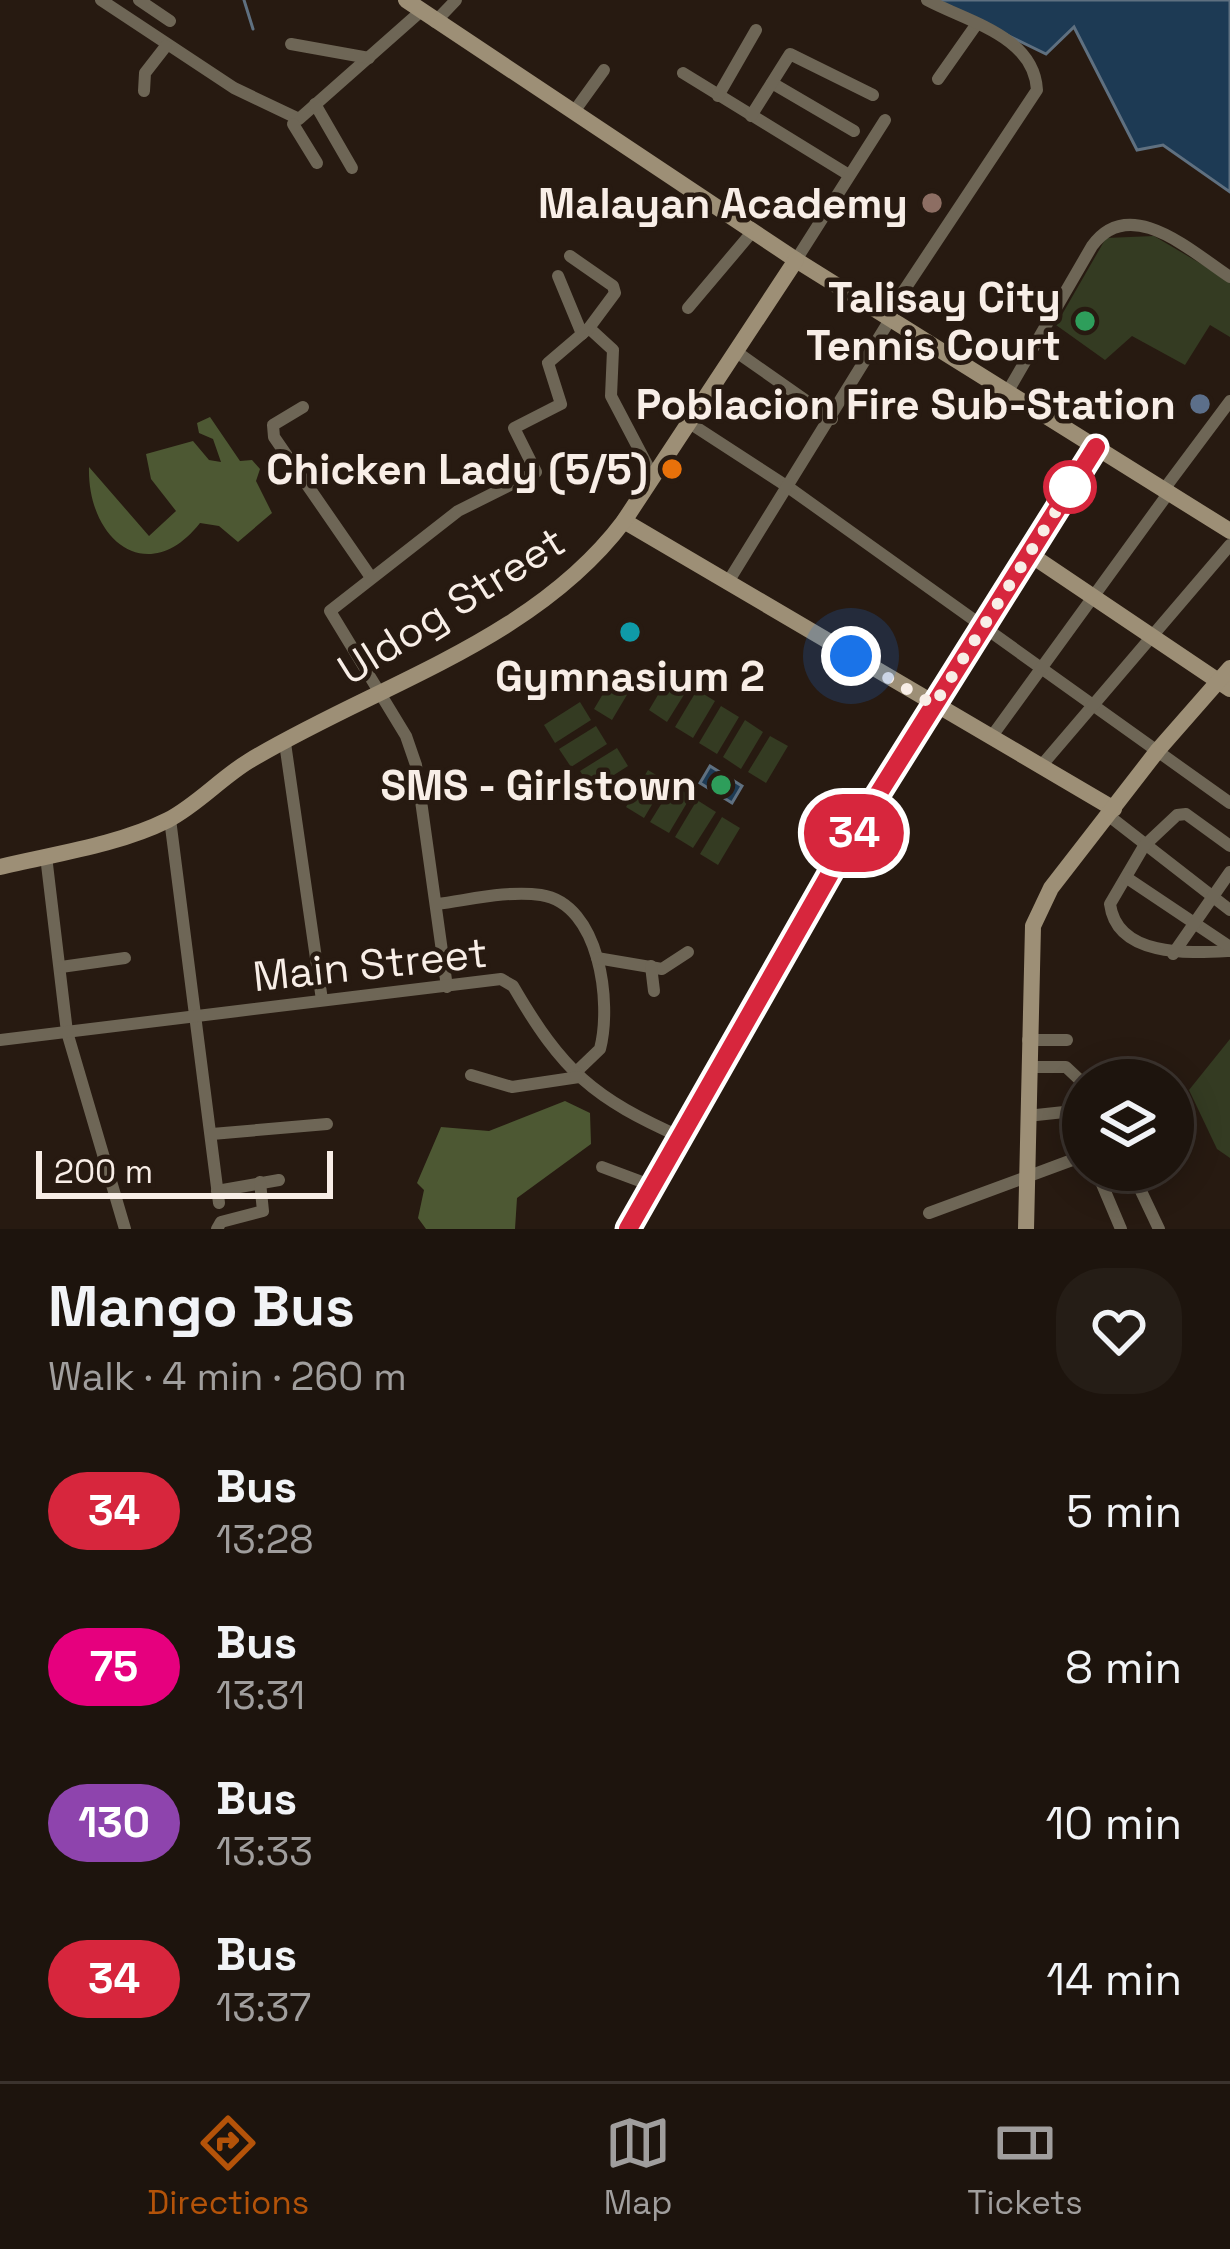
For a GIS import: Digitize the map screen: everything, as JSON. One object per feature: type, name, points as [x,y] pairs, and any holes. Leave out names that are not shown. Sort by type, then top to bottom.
[{"type":"street","points":[[101,0],[166,46],[299,119],[420,11],[456,0]]},
{"type":"street","points":[[728,582],[832,418],[889,317],[1037,90],[1028,56],[1016,44],[927,0]]},
{"type":"street","points":[[146,2],[170,21]]},
{"type":"street","points":[[420,11],[796,260],[1230,531]]},
{"type":"street","points":[[938,79],[976,25]]},
{"type":"street","points":[[718,96],[756,30]]},
{"type":"street","points":[[291,44],[368,58]]},
{"type":"street","points":[[144,91],[145,73],[166,46]]},
{"type":"street","points":[[752,116],[790,54],[873,95]]},
{"type":"street","points":[[573,113],[604,70]]},
{"type":"street","points":[[683,73],[848,175]]},
{"type":"street","points":[[772,83],[854,131]]},
{"type":"street","points":[[315,104],[352,169]]},
{"type":"street","name":"Uldog Street","points":[[0,867],[170,819],[248,761],[382,694],[561,588],[594,562],[738,353],[884,120]]},
{"type":"street","points":[[293,124],[317,163]]},
{"type":"street","points":[[1008,392],[1092,246],[1109,230],[1146,225],[1230,277]]},
{"type":"street","points":[[688,308],[753,231]]},
{"type":"street","points":[[447,987],[416,765],[382,694],[330,616],[332,608],[370,576],[458,512],[536,472],[514,428],[561,404],[547,366],[585,331],[615,290],[570,256]]},
{"type":"street","points":[[558,276],[585,331],[613,350],[611,396],[653,476]]},
{"type":"street","points":[[738,353],[832,418]]},
{"type":"street","points":[[992,736],[1230,401]]},
{"type":"street","points":[[303,407],[272,431],[370,576]]},
{"type":"street","points":[[688,422],[788,487],[1230,803]]},
{"type":"street","points":[[628,1229],[784,952],[1096,447]]},
{"type":"street","points":[[624,521],[1042,765],[1111,812],[1144,846],[1230,910]]},
{"type":"street","points":[[1042,765],[1230,545]]},
{"type":"street","points":[[1026,1229],[1033,926],[1051,888],[1158,750],[1226,680],[1028,553]]},
{"type":"street","points":[[285,743],[322,1000]]},
{"type":"street","points":[[1230,846],[1183,814],[1144,846],[1111,901],[1113,918],[1173,954],[1230,949]]},
{"type":"street","points":[[170,819],[218,1197],[279,1180]]},
{"type":"street","points":[[46,856],[67,1032],[125,1229]]},
{"type":"street","points":[[1173,954],[1230,872]]},
{"type":"street","points":[[1127,878],[1230,949]]},
{"type":"street","points":[[437,904],[549,896],[586,930],[597,958],[604,1033],[601,1049],[577,1075],[512,1087],[471,1075]]},
{"type":"street","points":[[597,958],[668,968],[688,952]]},
{"type":"street","points":[[62,967],[125,958]]},
{"type":"street","points":[[651,966],[654,991]]},
{"type":"street","name":"Main Street","points":[[0,1040],[508,980],[577,1075],[614,1107],[683,1138]]},
{"type":"street","points":[[1028,1040],[1067,1040]]},
{"type":"street","points":[[1028,1067],[1062,1067]]},
{"type":"street","points":[[1027,1116],[1062,1112]]},
{"type":"street","points":[[212,1134],[327,1124]]},
{"type":"street","points":[[929,1213],[975,1192],[1062,1164]]},
{"type":"street","points":[[602,1167],[652,1186]]},
{"type":"street","points":[[217,1229],[220,1222],[261,1213],[260,1182]]},
{"type":"street","points":[[1105,1191],[1121,1229]]},
{"type":"street","points":[[1141,1191],[1159,1229]]},
{"type":"green space","points":[[1154,236],[1230,281],[1230,337],[1210,325],[1185,365],[1132,336],[1105,360],[1056,325],[1106,238]]},
{"type":"green space","points":[[210,417],[240,461],[252,460],[260,469],[256,481],[272,513],[238,542],[219,526],[200,523],[180,543],[160,552],[142,554],[124,547],[98,516],[89,467],[149,536],[176,511],[151,479],[146,454],[193,441],[209,460],[221,462],[213,439],[199,433],[197,423]]},
{"type":"green space","points":[[616,672],[634,683],[612,720],[594,709]]},
{"type":"green space","points":[[671,673],[690,685],[667,722],[649,710]]},
{"type":"green space","points":[[697,690],[715,701],[693,738],[675,727]]},
{"type":"green space","points":[[580,702],[591,720],[555,743],[544,725]]},
{"type":"green space","points":[[721,706],[739,717],[717,754],[699,743]]},
{"type":"green space","points":[[745,720],[763,732],[741,769],[723,757]]},
{"type":"green space","points":[[596,726],[607,744],[571,767],[559,749]]},
{"type":"green space","points":[[770,736],[788,746],[766,783],[748,772]]},
{"type":"green space","points":[[617,748],[628,766],[592,789],[580,771]]},
{"type":"green space","points":[[648,770],[666,781],[644,818],[626,807]]},
{"type":"green space","points":[[673,785],[691,796],[669,833],[650,822]]},
{"type":"green space","points":[[697,800],[716,812],[693,848],[675,837]]},
{"type":"green space","points":[[722,817],[740,828],[718,865],[700,854]]},
{"type":"green space","points":[[1230,1039],[1230,1158],[1217,1149],[1194,1101],[1194,1084]]},
{"type":"green space","points":[[565,1101],[590,1113],[591,1144],[517,1198],[515,1229],[426,1229],[418,1218],[424,1190],[417,1183],[441,1127],[489,1131]]},
{"type":"water","points":[[935,0],[1230,0],[1230,192],[1163,145],[1137,150],[1074,27],[1046,54]]},
{"type":"water","name":"SMS - Girlstown","points":[[710,766],[742,786],[732,803],[700,783]]},
{"type":"waterway","points":[[244,0],[253,29]]},
{"type":"bus line","name":"34","points":[[628,1229],[848,842],[1096,447]]},
{"type":"place","name":"Malayan Academy","points":[[932,203]]},
{"type":"place","name":"Talisay City Tennis Court","points":[[1085,321]]},
{"type":"place","name":"Poblacion Fire Sub-Station","points":[[1200,404]]},
{"type":"place","name":"Chicken Lady (5/5)","points":[[672,469]]},
{"type":"place","name":"Gymnasium 2","points":[[630,632]]},
{"type":"place","name":"SMS - Girlstown","points":[[721,785]]},
{"type":"route","points":[[851,656],[934,705],[1078,476],[1070,487]]}]
